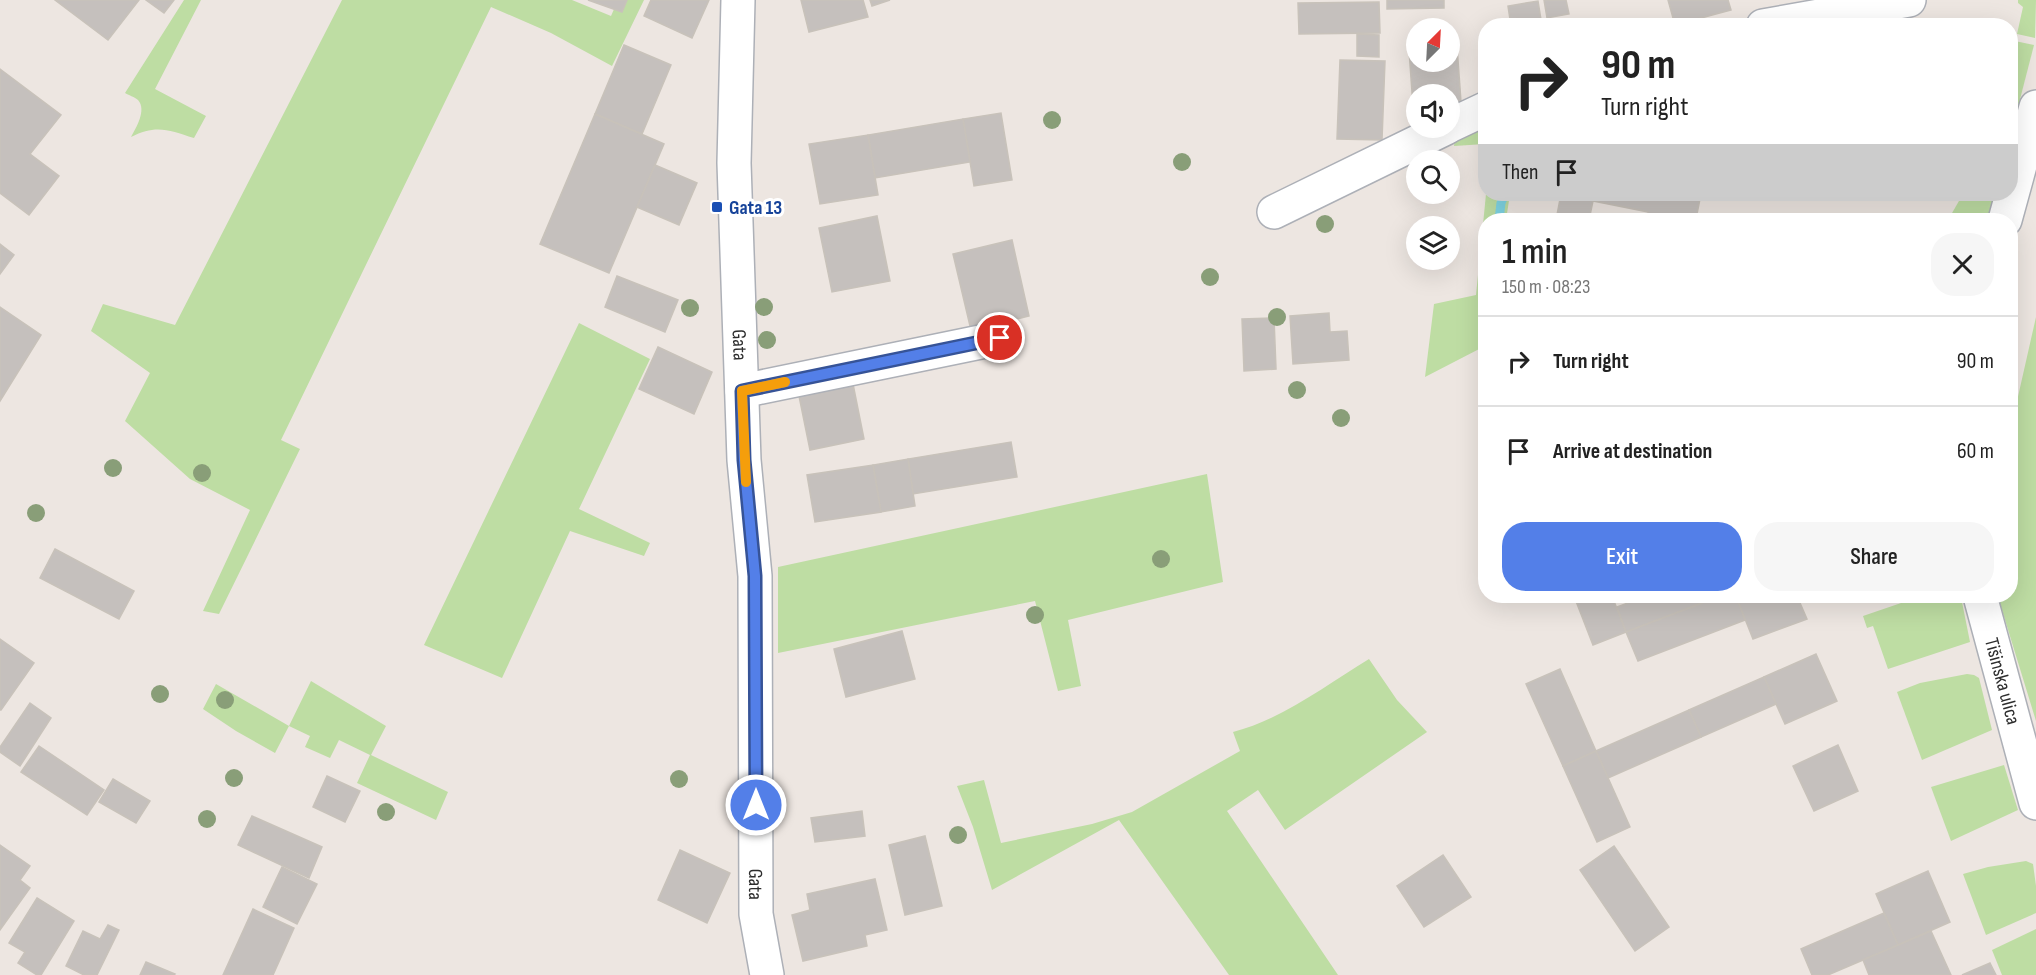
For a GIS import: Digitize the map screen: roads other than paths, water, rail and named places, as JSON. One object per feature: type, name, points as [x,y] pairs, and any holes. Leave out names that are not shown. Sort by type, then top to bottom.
[{"type":"street","name":"Gata","points":[[738,0],[734,163],[744,460],[755,576],[756,914],[767,975]]},
{"type":"street","points":[[1808,18],[1909,0]]},
{"type":"street","points":[[2018,173],[2036,107]]},
{"type":"street","points":[[1460,121],[1478,112]]},
{"type":"street","points":[[1274,212],[1423,138]]},
{"type":"street","points":[[742,391],[1000,338]]},
{"type":"street","name":"Tišinska ulica","points":[[1982,603],[2036,803]]},
{"type":"waterway","points":[[1500,213],[1502,201]]},
{"type":"place","name":"Gata 13","points":[[717,207]]}]
